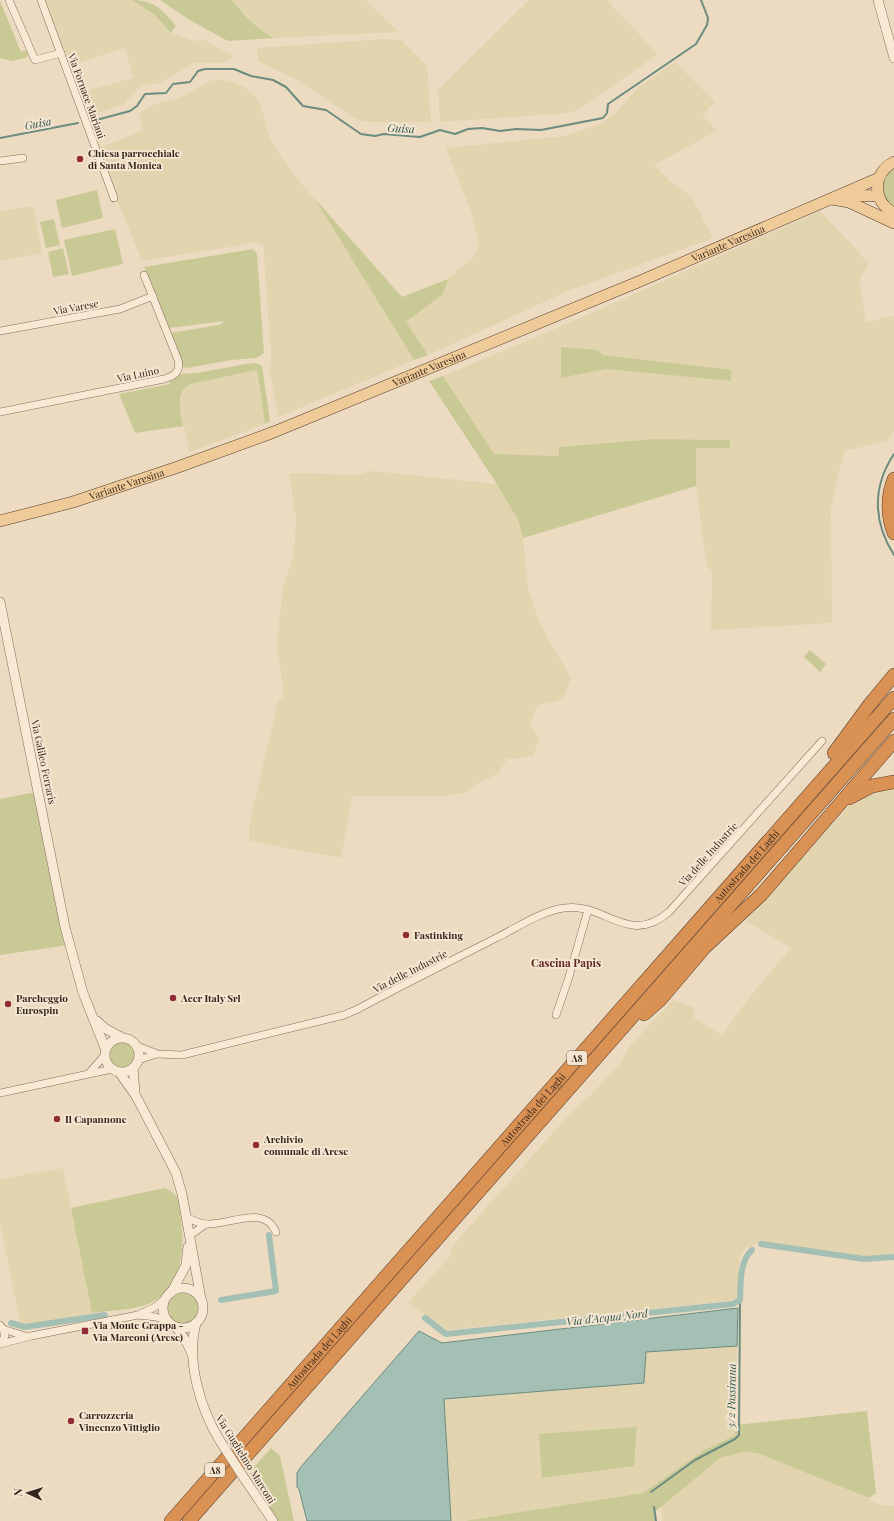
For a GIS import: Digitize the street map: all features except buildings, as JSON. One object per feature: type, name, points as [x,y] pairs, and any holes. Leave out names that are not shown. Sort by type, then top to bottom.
[{"type":"highway","points":[[894,479],[890,492],[889,508],[894,533]]},
{"type":"highway","points":[[766,843],[809,780],[841,745],[865,710],[892,679]]},
{"type":"highway","name":"Autostrada dei Laghi","points":[[171,1521],[894,698]]},
{"type":"highway","name":"Autostrada dei Laghi","points":[[188,1521],[894,719]]},
{"type":"highway","points":[[598,1055],[660,1000],[694,959],[761,895],[894,741]]},
{"type":"highway","points":[[805,844],[852,796],[872,786],[894,782]]},
{"type":"main road","points":[[894,162],[886,167],[879,178],[877,187],[878,196],[886,208],[894,213]]},
{"type":"main road","name":"Variante Varesina","points":[[0,526],[5,520],[73,502],[163,472],[274,432],[638,282],[879,178]]},
{"type":"main road","name":"Variante Varesina","points":[[841,195],[878,196]]},
{"type":"main road","points":[[830,199],[849,202],[894,223]]},
{"type":"street","points":[[9,0],[35,60],[60,53]]},
{"type":"street","name":"Via Fornace Mariani","points":[[41,0],[114,198]]},
{"type":"street","points":[[878,0],[894,58]]},
{"type":"street","points":[[0,161],[23,158]]},
{"type":"street","name":"Via Luino","points":[[0,412],[164,379],[175,374],[178,370],[178,360],[144,275]]},
{"type":"street","name":"Via Varese","points":[[0,332],[120,309],[153,296]]},
{"type":"street","name":"Via Galileo Ferraris","points":[[0,602],[65,926],[83,993],[93,1017]]},
{"type":"street","name":"Via delle Industrie","points":[[137,1046],[158,1054],[178,1055],[201,1051],[351,1013],[548,912],[567,907],[588,910],[634,926],[647,925],[669,912],[822,741]]},
{"type":"street","points":[[556,1015],[568,980],[588,910]]},
{"type":"street","points":[[93,1017],[106,1029],[121,1037],[130,1039],[137,1046],[136,1096]]},
{"type":"street","points":[[93,1017],[105,1052],[108,1066],[116,1070],[136,1096],[172,1162],[180,1185],[203,1312],[196,1323],[187,1328],[176,1326],[168,1320],[156,1316],[138,1315]]},
{"type":"street","points":[[89,1074],[112,1040],[121,1037]]},
{"type":"street","name":"Via delle Industrie","points":[[136,1064],[158,1054]]},
{"type":"street","points":[[0,1093],[89,1074],[116,1070],[136,1064]]},
{"type":"street","points":[[186,1217],[206,1224],[261,1217],[271,1222],[276,1232]]},
{"type":"street","points":[[168,1320],[164,1310],[169,1295],[186,1265],[189,1236],[206,1224]]},
{"type":"street","points":[[0,1344],[31,1336],[138,1315],[155,1307],[169,1295],[185,1288],[194,1292],[201,1299]]},
{"type":"street","name":"Via Guglielmo Marconi","points":[[196,1323],[193,1339],[194,1361],[201,1403],[220,1441],[273,1521]]},
{"type":"street","points":[[1,1325],[15,1334],[31,1336]]},
{"type":"street","points":[[0,1344],[5,1336],[1,1325]]},
{"type":"street","name":"Via Guglielmo Marconi","points":[[176,1326],[186,1341],[194,1361]]},
{"type":"shaded area","points":[[44,0],[132,0],[155,15],[171,33],[193,41],[204,40],[233,56],[224,63],[194,63],[160,83],[145,85],[137,89],[124,104],[88,117],[79,93],[133,78],[125,48],[67,67]]},
{"type":"shaded area","points":[[232,0],[366,0],[399,32],[274,38],[262,32]]},
{"type":"shaded area","points":[[529,0],[607,0],[658,54],[581,108],[570,113],[440,122],[438,90]]},
{"type":"shaded area","points":[[386,39],[401,40],[427,66],[431,122],[366,122],[356,119],[299,81],[258,61],[257,48]]},
{"type":"shaded area","points":[[675,62],[715,102],[702,115],[717,131],[654,165],[673,184],[692,197],[713,238],[568,291],[428,355],[406,322],[443,294],[448,279],[475,255],[479,243],[472,214],[446,148],[564,136],[603,123],[618,110],[640,86]]},
{"type":"shaded area","points":[[219,79],[233,82],[246,88],[256,97],[261,106],[268,133],[273,143],[290,170],[315,199],[414,360],[278,417],[270,373],[271,353],[263,244],[254,242],[142,261],[96,149],[142,131],[139,114],[150,106],[182,97],[210,81]]},
{"type":"shaded area","points":[[33,206],[42,253],[0,261],[0,211]]},
{"type":"shaded area","points":[[820,211],[869,263],[859,280],[866,322],[894,316],[894,431],[887,441],[844,451],[831,507],[832,623],[711,630],[712,571],[707,566],[696,486],[695,448],[730,448],[730,440],[654,439],[559,447],[559,456],[494,454],[443,376],[562,326]],"holes":[[[597,350],[603,355],[730,381],[606,369],[561,378]]]},
{"type":"shaded area","points":[[257,370],[265,424],[190,452],[178,403],[187,386],[190,384]]},
{"type":"shaded area","points":[[372,471],[497,484],[518,520],[523,538],[528,588],[541,626],[571,678],[564,697],[555,702],[538,705],[530,723],[540,739],[532,757],[507,759],[498,774],[480,782],[464,793],[444,796],[352,796],[341,858],[249,841],[249,826],[278,701],[284,698],[277,641],[283,589],[294,554],[296,519],[289,473],[358,475]]},
{"type":"shaded area","points":[[894,788],[894,1253],[891,1255],[863,1256],[760,1242],[745,1249],[739,1257],[738,1300],[447,1330],[408,1303],[450,1256],[454,1244],[576,1107],[592,1094],[621,1062],[630,1046],[673,1000],[694,1007],[694,1018],[722,1035],[751,995],[791,948],[746,921],[849,806],[869,793]]},
{"type":"shaded area","points":[[63,1168],[92,1313],[43,1324],[21,1326],[0,1222],[0,1179]]},
{"type":"shaded area","points":[[738,1308],[737,1346],[646,1352],[644,1383],[444,1399],[451,1521],[307,1521],[299,1489],[297,1487],[297,1473],[419,1331],[442,1343]]},
{"type":"shaded area","points":[[737,1346],[735,1435],[703,1451],[643,1493],[464,1521],[451,1521],[444,1399],[644,1383],[646,1352]],"holes":[[[637,1427],[634,1466],[542,1478]]]},
{"type":"shaded area","points":[[743,1452],[757,1453],[860,1494],[875,1503],[885,1506],[894,1506],[894,1521],[662,1521],[662,1506],[720,1458]]},
{"type":"green space","points":[[132,0],[140,0],[152,4],[167,15],[176,26],[171,33],[155,15]]},
{"type":"green space","points":[[160,0],[232,0],[251,22],[274,38],[228,41],[188,19]]},
{"type":"green space","points":[[0,1],[21,52],[27,50],[28,57],[12,61],[0,58]]},
{"type":"green space","points":[[894,168],[894,206],[885,198],[883,187],[886,177]]},
{"type":"green space","points":[[97,190],[103,218],[62,228],[56,200]]},
{"type":"green space","points":[[315,199],[402,297],[448,279],[443,294],[406,322],[428,355],[414,360]]},
{"type":"green space","points":[[54,219],[60,245],[46,248],[40,222]]},
{"type":"green space","points":[[115,229],[123,264],[72,276],[64,240]]},
{"type":"green space","points":[[63,248],[69,274],[53,277],[48,252]]},
{"type":"green space","points":[[253,249],[257,254],[264,353],[256,358],[231,360],[187,368],[182,367],[181,359],[171,333],[219,325],[225,321],[169,328],[144,267]]},
{"type":"green space","points":[[561,347],[597,350],[603,355],[731,370],[731,381],[606,369],[561,378]]},
{"type":"green space","points":[[256,363],[262,366],[270,421],[265,424],[257,370],[190,384],[185,388],[180,398],[183,426],[135,433],[119,394],[170,384],[169,379],[175,378],[179,374],[197,373]]},
{"type":"green space","points":[[443,376],[494,454],[559,456],[559,447],[654,439],[730,440],[730,448],[696,448],[696,486],[523,538],[518,520],[497,484],[429,381]]},
{"type":"green space","points":[[810,650],[826,664],[820,672],[804,657]]},
{"type":"green space","points":[[30,793],[37,794],[69,945],[0,955],[0,799]]},
{"type":"green space","points":[[121,1041],[131,1045],[135,1055],[131,1065],[121,1069],[111,1065],[107,1055],[111,1045]]},
{"type":"green space","points":[[164,1188],[174,1193],[178,1200],[182,1231],[179,1266],[170,1287],[162,1295],[145,1305],[131,1309],[92,1313],[71,1208]]},
{"type":"green space","points":[[183,1293],[194,1297],[198,1308],[194,1319],[183,1323],[172,1319],[168,1308],[172,1297]]},
{"type":"green space","points":[[867,1411],[876,1493],[869,1498],[757,1453],[743,1452],[720,1458],[656,1511],[655,1521],[464,1521],[643,1493],[703,1451],[735,1435],[736,1425]]},
{"type":"green space","points":[[637,1427],[634,1466],[542,1478],[539,1434]]},
{"type":"green space","points":[[271,1448],[280,1456],[294,1521],[277,1521],[248,1474]]},
{"type":"waterway","name":"Guisa","points":[[89,122],[130,111],[137,106],[145,94],[166,93],[173,84],[190,82],[198,71],[205,69],[234,69],[251,76],[273,80],[286,87],[303,106],[326,110],[361,134],[375,136],[384,134],[420,137],[440,130],[455,134],[468,129],[482,128],[500,131],[516,129],[541,130],[603,118],[607,113],[608,104],[696,44],[707,25],[708,18],[701,0]]},
{"type":"waterway","name":"Guisa","points":[[0,138],[78,123]]},
{"type":"waterway","points":[[894,454],[882,479],[878,504],[882,530],[894,555]]},
{"type":"waterway","name":"Via d'Acqua Nord","points":[[221,1300],[276,1291],[269,1235]]},
{"type":"waterway","name":"Via d'Acqua Nord","points":[[761,1244],[864,1259],[894,1257]]},
{"type":"waterway","name":"Via d'Acqua Nord","points":[[425,1318],[446,1334],[733,1304],[740,1300],[743,1267],[745,1260],[752,1250]]},
{"type":"waterway","name":"3/2 Passirana","points":[[651,1492],[695,1460],[735,1439],[739,1435],[740,1300]]},
{"type":"waterway","name":"Via d'Acqua Nord","points":[[11,1323],[25,1327],[105,1315]]},
{"type":"waterway","name":"3/2 Passirana","points":[[654,1507],[656,1521]]},
{"type":"place","name":"Chiesa parrocchiale di Santa Monica","points":[[80,159]]},
{"type":"place","name":"Fastinking","points":[[406,935]]},
{"type":"place","name":"Acer Italy Srl","points":[[173,998]]},
{"type":"place","name":"Parcheggio Eurospin","points":[[8,1004]]},
{"type":"place","name":"Il Capannone","points":[[57,1119]]},
{"type":"place","name":"Archivio comunale di Arese","points":[[256,1145]]},
{"type":"place","name":"Via Monte Grappa - Via Marconi (Arese)","points":[[85,1331]]},
{"type":"place","name":"Carrozzeria Vincenzo Vittiglio","points":[[71,1421]]},
{"type":"district","name":"Cascina Papis","points":[[566,962]]}]
